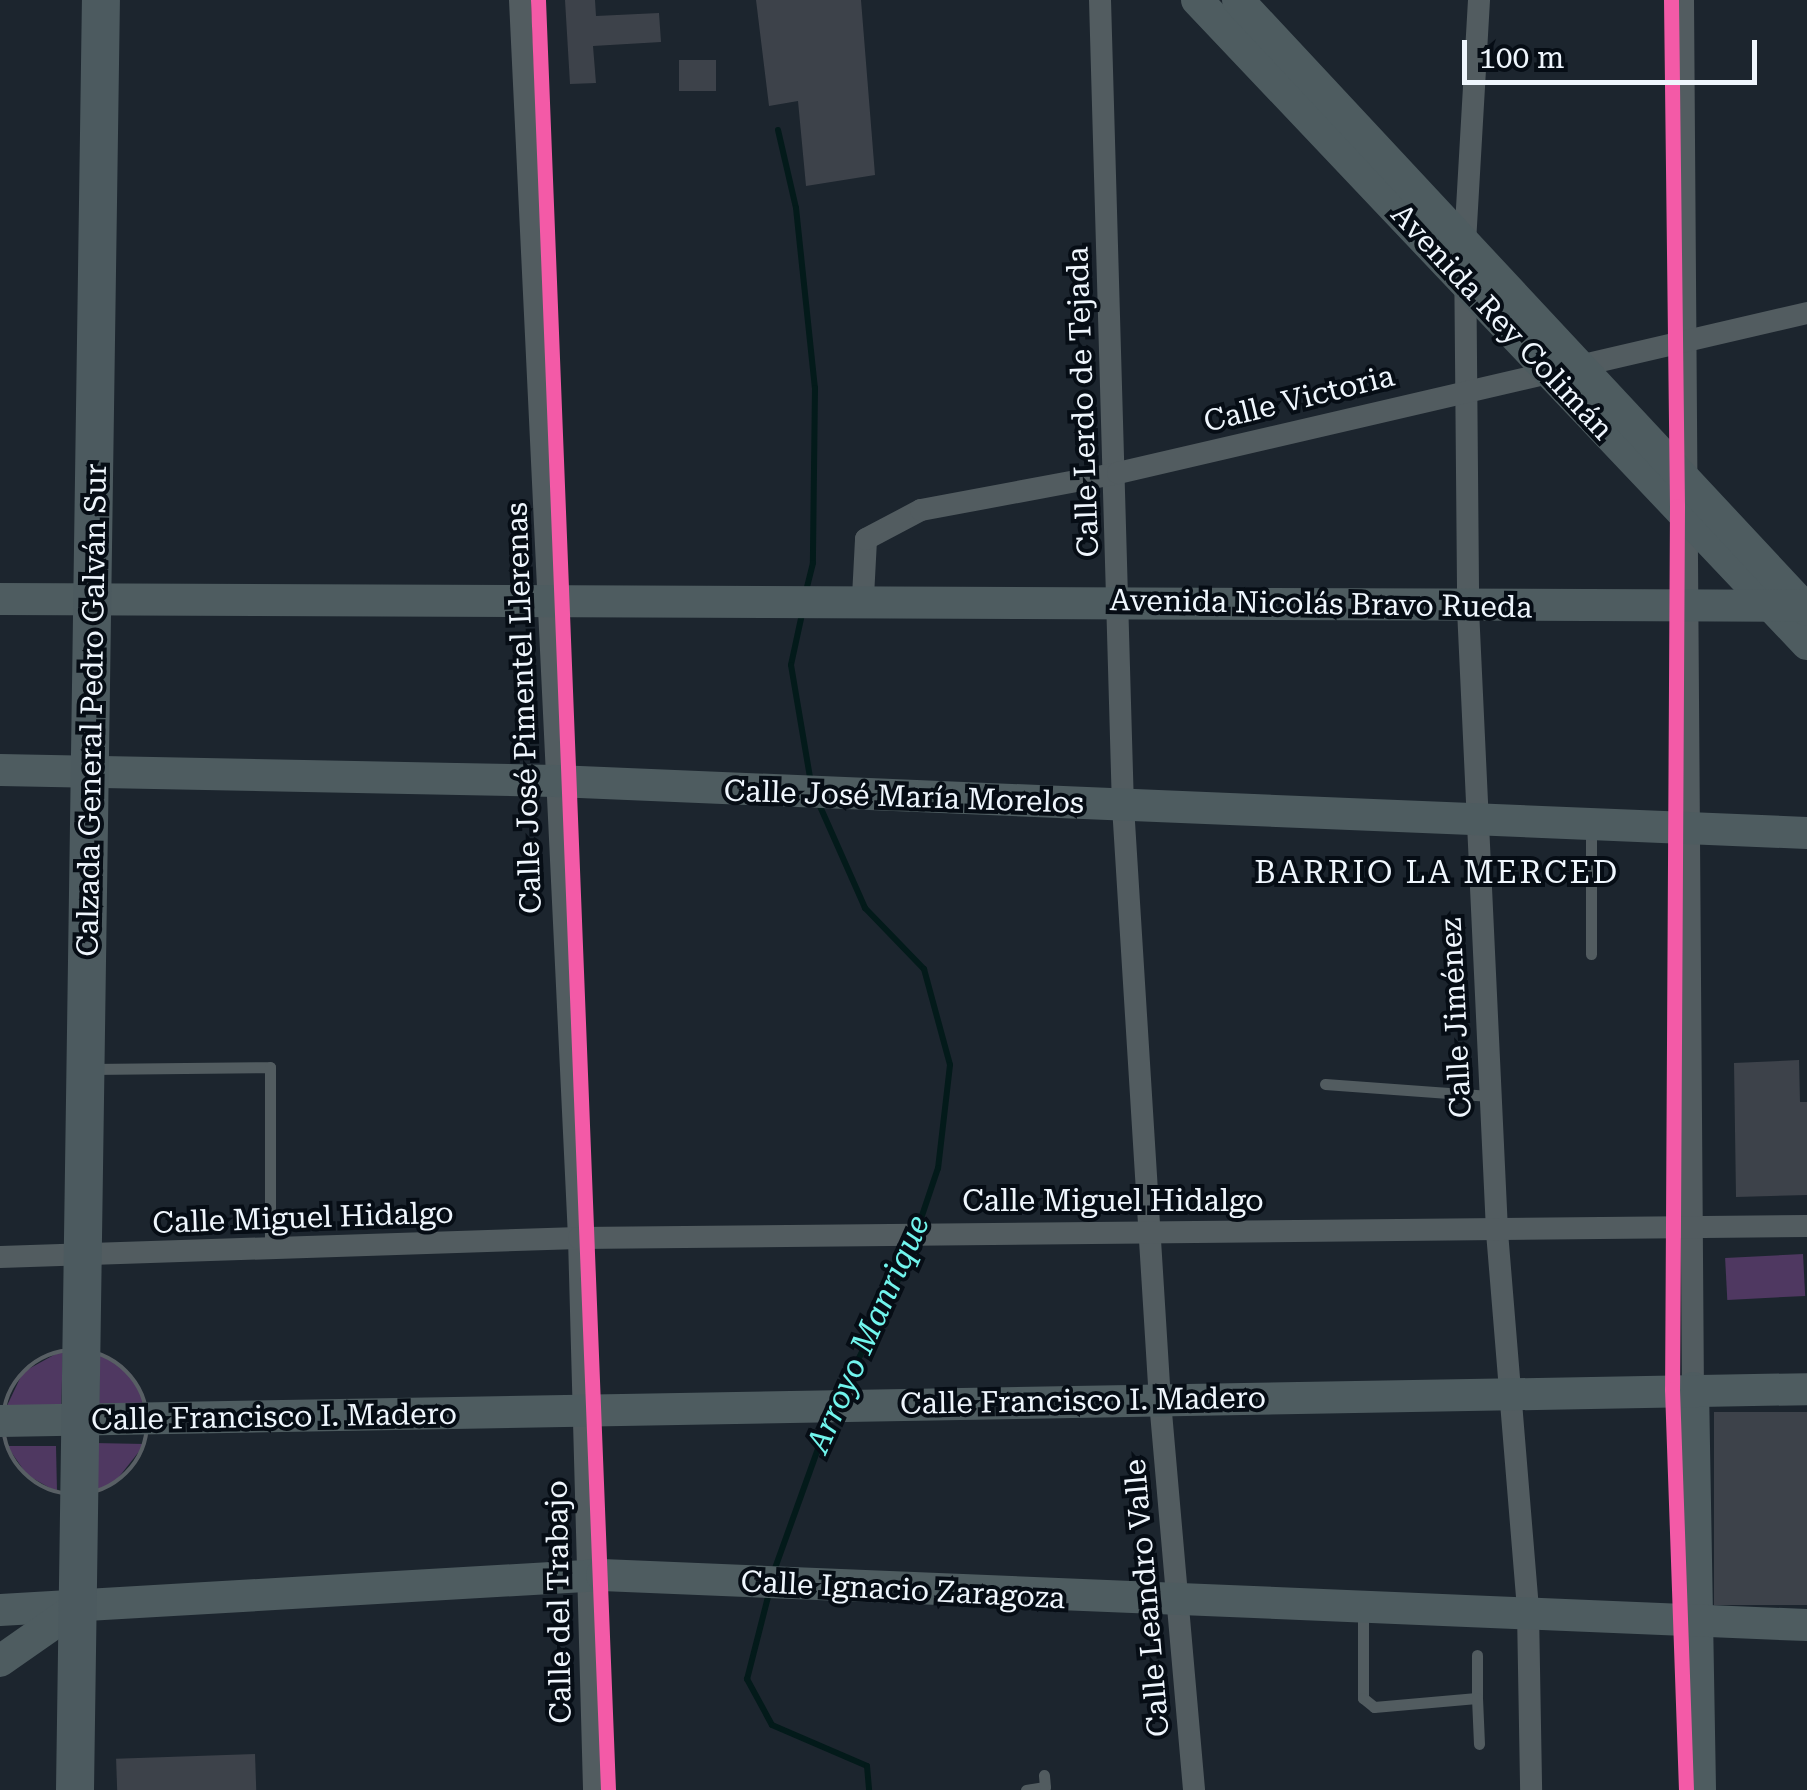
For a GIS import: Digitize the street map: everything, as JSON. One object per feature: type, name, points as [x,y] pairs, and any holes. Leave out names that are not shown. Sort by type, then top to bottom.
[{"type":"main road","name":"Calzada General Pedro Galván Sur","points":[[75,1790],[101,0]]},
{"type":"street","name":"Calle José Pimentel Llerenas","points":[[520,0],[586,1414]]},
{"type":"street","name":"Calle Lerdo de Tejada","points":[[1100,0],[1118,474],[1123,806],[1160,1401]]},
{"type":"street","name":"Avenida Rey Colimán","points":[[1197,0],[1466,284],[1688,482],[1798,607],[1807,644]]},
{"type":"street","name":"Avenida Rey Colimán","points":[[1238,0],[1464,243],[1689,519],[1798,607]]},
{"type":"street","name":"Calle Jiménez","points":[[1479,0],[1464,243],[1462,391],[1468,609],[1497,1232],[1528,1611],[1530,1790]]},
{"type":"street","points":[[1683,0],[1693,829],[1690,1230],[1700,1790]]},
{"type":"street","name":"Calle Victoria","points":[[849,598],[866,539],[885,524],[922,510],[1118,474],[1807,313]]},
{"type":"street","points":[[0,599],[94,602],[550,598]]},
{"type":"street","name":"Avenida Nicolás Bravo Rueda","points":[[550,598],[1118,601],[1468,609],[1690,604],[1798,607]]},
{"type":"street","name":"Calle José María Morelos","points":[[0,770],[556,781],[1807,833]]},
{"type":"street","name":"Calle Miguel Hidalgo","points":[[0,1257],[579,1238],[1149,1229],[1497,1232],[1807,1226]]},
{"type":"street","name":"Calle Francisco I. Madero","points":[[0,1421],[586,1414],[800,1405],[1807,1389]]},
{"type":"street","name":"Calle Leandro Valle","points":[[1160,1401],[1194,1790]]},
{"type":"street","name":"Calle del Trabajo","points":[[586,1414],[594,1790]]},
{"type":"street","name":"Calle Ignacio Zaragoza","points":[[15,1620],[76,1622],[587,1575],[1178,1603],[1528,1611],[1807,1626]]},
{"type":"street","points":[[0,1661],[15,1620]]},
{"type":"lane","points":[[1591,825],[1591,954]]},
{"type":"lane","points":[[87,1069],[270,1067],[270,1249]]},
{"type":"lane","points":[[1325,1084],[1490,1096]]},
{"type":"lane","points":[[1363,1607],[1363,1698],[1374,1707],[1477,1698]]},
{"type":"lane","points":[[1476,1655],[1479,1744]]},
{"type":"lane","points":[[1026,1790],[1044,1787],[1044,1775]]},
{"type":"shaded area","points":[[1803,1254],[1805,1296],[1727,1300],[1725,1258]]},
{"type":"shaded area","points":[[63,1350],[61,1410],[4,1412],[23,1372]]},
{"type":"shaded area","points":[[100,1353],[131,1374],[147,1409],[99,1409]]},
{"type":"shaded area","points":[[94,1443],[145,1444],[115,1482],[92,1492]]},
{"type":"shaded area","points":[[7,1446],[56,1446],[57,1492],[27,1475]]},
{"type":"building","points":[[565,0],[595,0],[596,16],[659,13],[661,42],[593,46],[596,83],[570,84]]},
{"type":"building","points":[[756,0],[861,0],[875,175],[806,186],[798,101],[769,106]]},
{"type":"building","points":[[679,60],[716,60],[716,91],[679,91]]},
{"type":"building","points":[[1799,1060],[1800,1102],[1807,1102],[1807,1195],[1736,1197],[1734,1063]]},
{"type":"building","points":[[1714,1412],[1807,1412],[1807,1605],[1714,1605]]},
{"type":"building","points":[[255,1754],[256,1790],[117,1790],[116,1759]]},
{"type":"waterway","name":"Arroyo Manrique","points":[[778,130],[796,208],[815,388],[813,563],[806,592]]},
{"type":"waterway","name":"Arroyo Manrique","points":[[802,614],[791,665],[811,783]]},
{"type":"waterway","name":"Arroyo Manrique","points":[[819,804],[865,908],[924,969],[950,1065],[938,1168],[905,1266],[841,1394]]},
{"type":"waterway","name":"Arroyo Manrique","points":[[774,1571],[829,1418]]},
{"type":"waterway","name":"Arroyo Manrique","points":[[769,1593],[747,1679],[772,1725],[867,1766],[869,1790]]},
{"type":"cycle path","points":[[538,0],[608,1790]]},
{"type":"cycle path","points":[[1671,0],[1677,506],[1672,1389],[1686,1790]]},
{"type":"district","name":"BARRIO LA MERCED","points":[[1437,872]]}]
